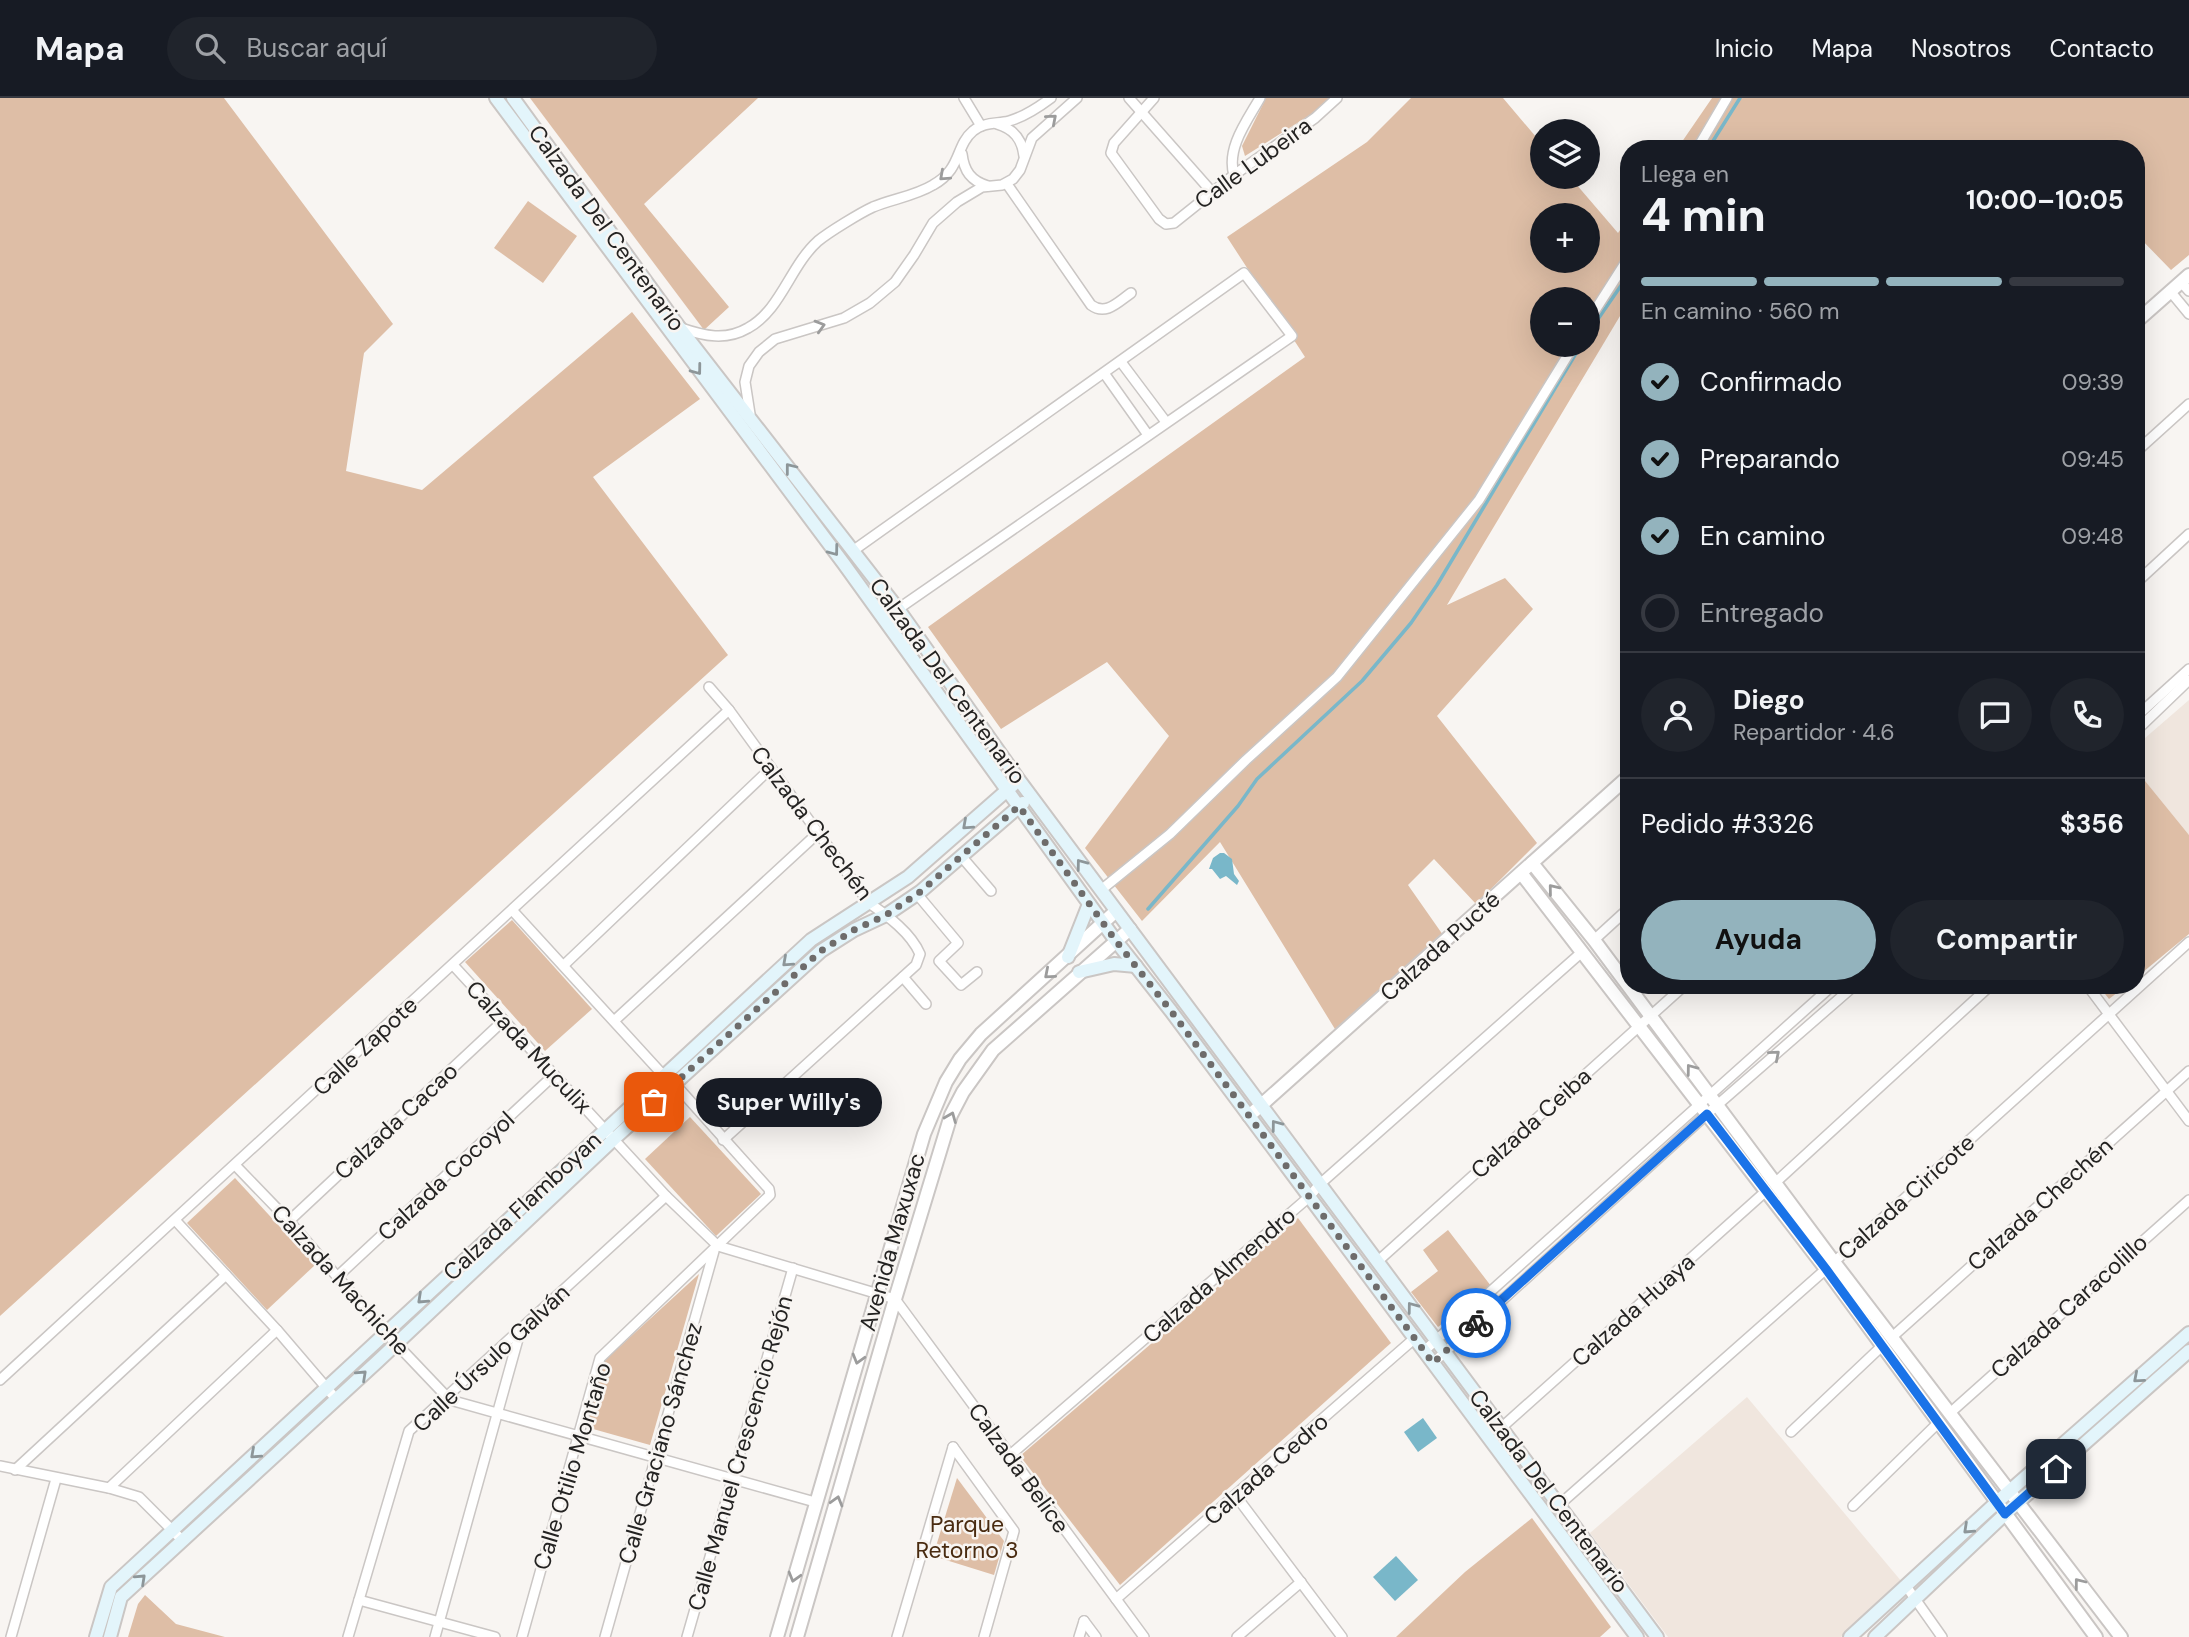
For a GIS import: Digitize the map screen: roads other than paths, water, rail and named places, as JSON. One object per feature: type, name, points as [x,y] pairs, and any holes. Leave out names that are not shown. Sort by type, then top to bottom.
[{"type":"main road","name":"Calzada Del Centenario","points":[[496,98],[655,304],[679,327],[854,550],[1019,780],[1657,1637]]},
{"type":"main road","name":"Calzada Del Centenario","points":[[513,98],[655,304],[1116,941],[1637,1637]]},
{"type":"main road","name":"Calzada Flamboyan","points":[[96,1637],[111,1587],[173,1529],[669,1079],[811,940],[908,877],[1019,780]]},
{"type":"main road","name":"Calzada Flamboyan","points":[[669,1079],[821,951],[854,930],[886,915],[917,894],[1031,796]]},
{"type":"main road","points":[[1068,957],[1089,904]]},
{"type":"main road","points":[[1079,972],[1114,964],[1136,966]]},
{"type":"main road","name":"Calzada Flamboyan","points":[[110,1637],[121,1597],[397,1344],[609,1134]]},
{"type":"main road","points":[[1850,1637],[2008,1492],[2189,1333]]},
{"type":"main road","points":[[1875,1637],[2005,1514],[2189,1351]]},
{"type":"street","points":[[964,98],[981,126]]},
{"type":"street","points":[[679,327],[702,335],[721,337],[737,334],[761,319],[799,262],[819,241],[871,208],[932,187],[949,174],[965,140],[981,126],[1012,120],[1051,98]]},
{"type":"street","points":[[751,418],[745,382],[749,366],[759,352],[775,339],[844,318],[870,303],[895,282],[933,223],[957,202],[982,187],[1007,184],[1020,170],[1032,138],[1077,98]]},
{"type":"street","points":[[1129,98],[1212,192]]},
{"type":"street","points":[[1142,115],[1154,98]]},
{"type":"street","points":[[1234,175],[1231,163],[1239,134],[1260,98]]},
{"type":"street","name":"Calle Lubeira","points":[[1142,115],[1114,143],[1111,153],[1159,219],[1166,224],[1174,223],[1234,175],[1315,118],[1337,98]]},
{"type":"street","points":[[1702,140],[1727,98]]},
{"type":"street","points":[[996,124],[1007,127],[1017,135],[1023,146],[1024,158]]},
{"type":"street","points":[[961,152],[969,175],[978,183],[990,187]]},
{"type":"street","points":[[1007,184],[1091,304],[1106,310],[1131,293]]},
{"type":"street","points":[[1600,303],[1620,271]]},
{"type":"street","points":[[854,550],[1244,273],[1292,336],[898,609]]},
{"type":"street","points":[[2145,314],[2170,291],[2186,283]]},
{"type":"street","points":[[2170,291],[2189,314]]},
{"type":"street","points":[[1101,890],[1170,834],[1337,677],[1479,500],[1567,357]]},
{"type":"street","points":[[1121,362],[1166,422]]},
{"type":"street","points":[[1104,373],[1148,435]]},
{"type":"street","points":[[2145,444],[2189,404]]},
{"type":"street","points":[[2145,575],[2189,534]]},
{"type":"street","points":[[2145,709],[2189,668]]},
{"type":"street","points":[[2145,722],[2189,680]]},
{"type":"street","name":"Calzada Chechén","points":[[709,687],[729,710],[869,903],[886,915],[916,945],[920,954],[916,965],[902,977]]},
{"type":"street","name":"Calle Zapote","points":[[0,1380],[729,710]]},
{"type":"street","points":[[564,965],[771,768]]},
{"type":"street","name":"Calzada Pucté","points":[[1249,1116],[1620,784]]},
{"type":"street","points":[[614,1021],[818,833]]},
{"type":"street","points":[[961,856],[991,891]]},
{"type":"street","points":[[1532,863],[1620,975]]},
{"type":"street","points":[[1521,873],[1640,1025],[1776,1182],[1938,1423],[2096,1637]]},
{"type":"street","points":[[917,894],[958,943],[939,961],[961,985],[977,972]]},
{"type":"street","points":[[512,910],[723,1140],[902,977],[926,1004]]},
{"type":"street","name":"Avenida Maxuxac","points":[[777,1637],[924,1134],[946,1082],[960,1059],[981,1034],[1116,911]]},
{"type":"street","points":[[1594,940],[1620,916]]},
{"type":"street","name":"Avenida Maxuxac","points":[[797,1637],[951,1115],[962,1092],[993,1050],[1130,929]]},
{"type":"street","name":"Calzada Ciricote","points":[[2145,981],[2189,942]]},
{"type":"street","name":"Calzada Almendro","points":[[1009,1456],[1309,1197],[1320,1184],[1583,951]]},
{"type":"street","name":"Calzada Muculix","points":[[453,965],[716,1248]]},
{"type":"street","points":[[1634,994],[1765,1192],[1830,1266]]},
{"type":"street","name":"Calzada Ceiba","points":[[1378,1261],[1675,994]]},
{"type":"street","points":[[1433,1363],[1441,1346],[1708,1105],[1824,994]]},
{"type":"street","points":[[1708,1105],[1844,994]]},
{"type":"street","points":[[1776,1182],[1981,994]]},
{"type":"street","points":[[2094,994],[2189,1121]]},
{"type":"street","name":"Calzada Ciricote","points":[[1559,1505],[1830,1266],[2130,994]]},
{"type":"street","points":[[1007,1011],[1020,1026]]},
{"type":"street","name":"Calzada Cacao","points":[[289,1221],[504,1020]]},
{"type":"street","name":"Calzada Chechén","points":[[1791,1432],[1886,1342],[2189,1071]]},
{"type":"street","name":"Calzada Cocoyol","points":[[338,1276],[554,1075]]},
{"type":"street","name":"Calle Otilio Montaño","points":[[522,1637],[600,1357],[770,1195],[769,1189],[723,1140]]},
{"type":"street","name":"Calzada Machiche","points":[[235,1165],[289,1221],[444,1397]]},
{"type":"street","name":"Calzada Huaya","points":[[1501,1428],[1765,1192]]},
{"type":"street","name":"Calle Úrsulo Galván","points":[[348,1637],[409,1431],[666,1196]]},
{"type":"street","name":"Calzada Caracolillo","points":[[1950,1413],[2189,1200]]},
{"type":"street","points":[[175,1220],[277,1330],[336,1399]]},
{"type":"street","points":[[716,1248],[895,1299]]},
{"type":"street","name":"Calle Graciano Sánchez","points":[[605,1637],[716,1248]]},
{"type":"street","name":"Calle Manuel Crescencio Rejón","points":[[687,1637],[793,1268]]},
{"type":"street","points":[[15,1470],[226,1275]]},
{"type":"street","name":"Calzada Belice","points":[[895,1299],[1143,1637]]},
{"type":"street","points":[[109,1488],[277,1330]]},
{"type":"street","points":[[435,1637],[521,1330]]},
{"type":"street","name":"Calzada Cedro","points":[[1116,1600],[1415,1338]]},
{"type":"street","points":[[1886,1342],[1950,1413],[2121,1637]]},
{"type":"street","points":[[1424,1351],[1441,1346]]},
{"type":"street","points":[[444,1397],[815,1502]]},
{"type":"street","points":[[1853,1506],[1938,1423]]},
{"type":"street","points":[[897,1637],[953,1447],[1014,1531],[984,1637]]},
{"type":"street","points":[[0,1466],[109,1488],[139,1497],[183,1541]]},
{"type":"street","points":[[11,1637],[56,1479]]},
{"type":"street","points":[[1236,1496],[1342,1637]]},
{"type":"street","points":[[1237,1637],[1301,1581]]},
{"type":"street","points":[[1906,1586],[1942,1637]]},
{"type":"street","points":[[359,1600],[495,1637]]},
{"type":"street","points":[[1079,1637],[1084,1621],[1096,1637]]},
{"type":"water","points":[[1220,853],[1232,859],[1234,874],[1239,881],[1237,885],[1226,876],[1220,879],[1209,869],[1213,858]]},
{"type":"water","points":[[1423,1418],[1437,1438],[1418,1452],[1404,1432]]},
{"type":"water","points":[[1396,1556],[1418,1580],[1395,1601],[1373,1577]]},
{"type":"waterway","points":[[1714,140],[1740,98]]},
{"type":"waterway","points":[[1600,316],[1620,287]]},
{"type":"waterway","points":[[1148,909],[1238,806],[1257,779],[1362,681],[1411,623],[1437,585],[1574,357]]},
{"type":"place","name":"Super Willy's","points":[[654,1102]]},
{"type":"park label","name":"Parque Retorno 3","points":[[967,1537]]}]
